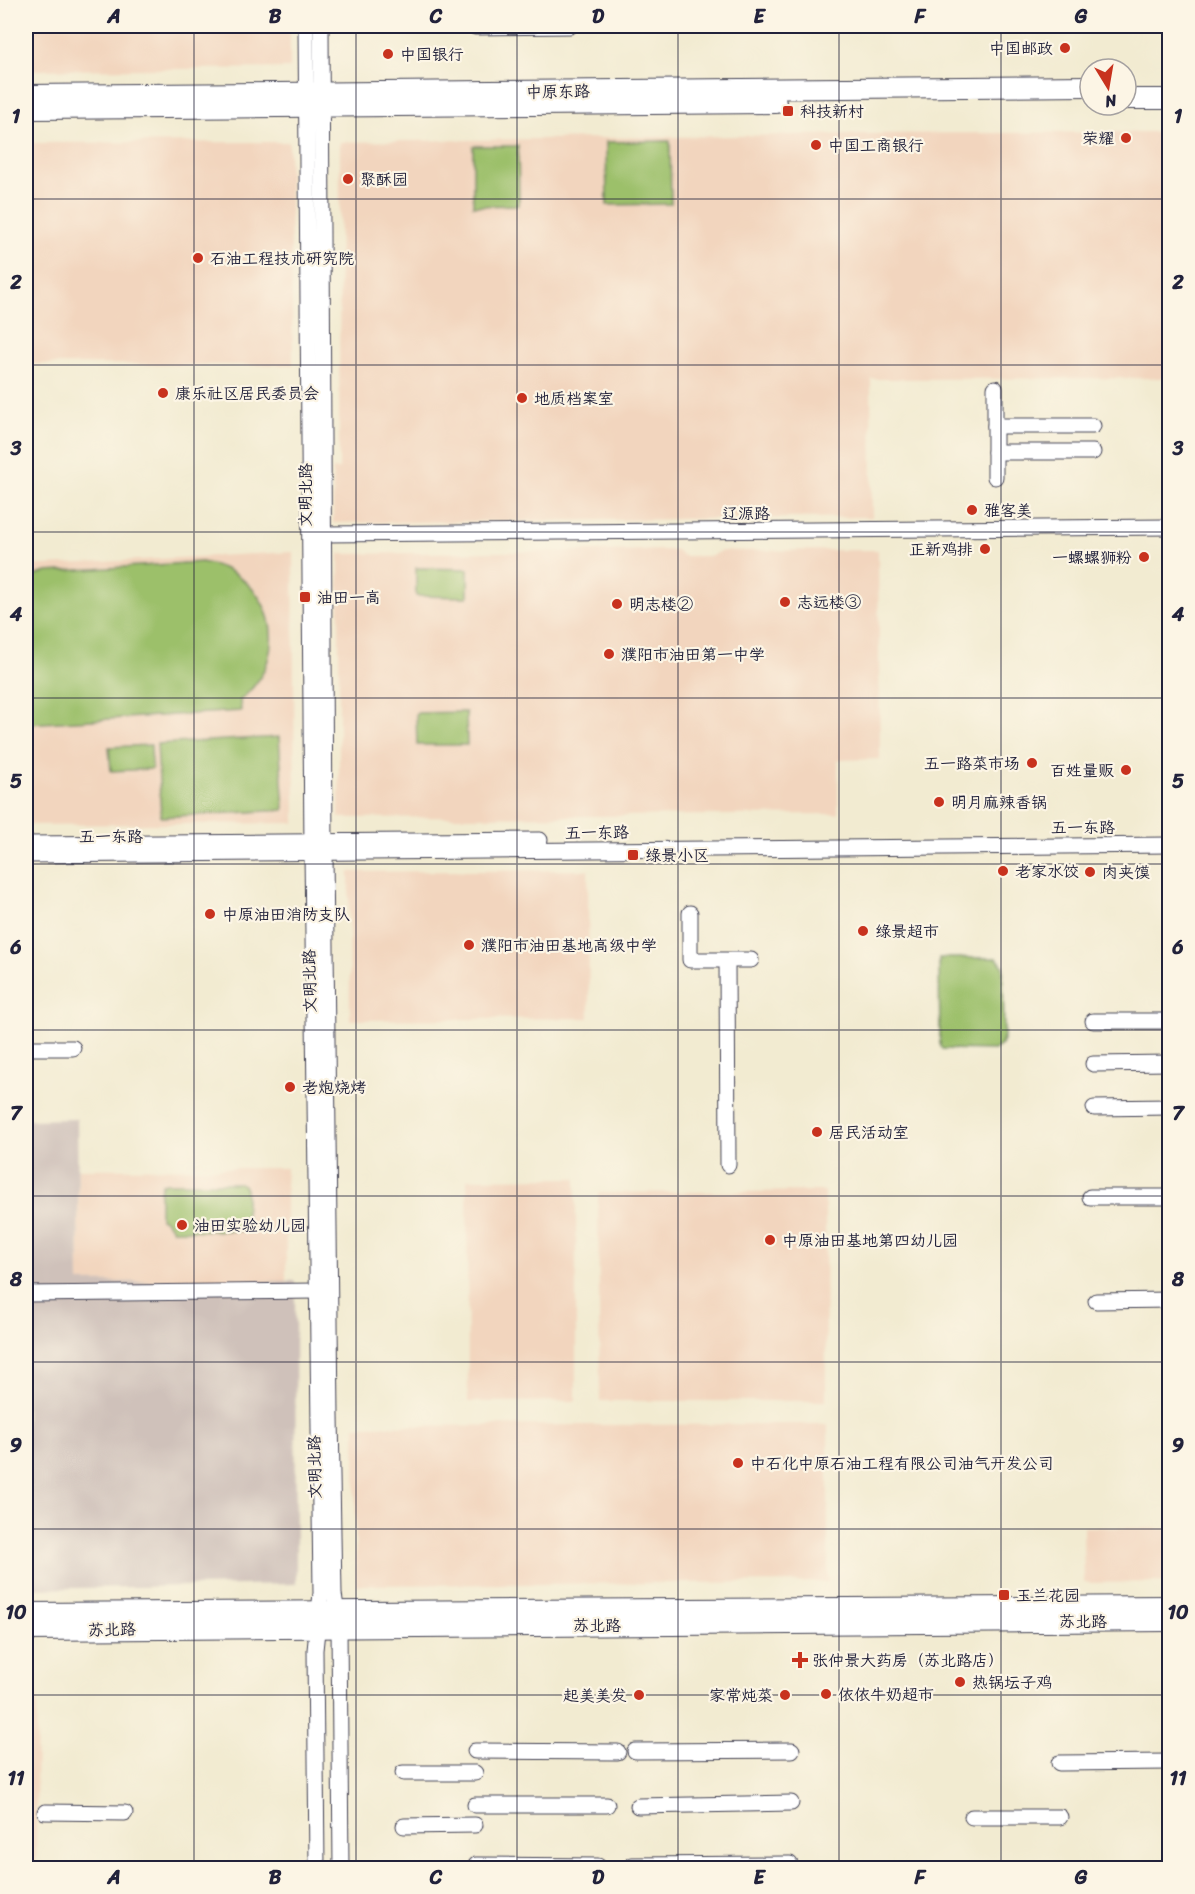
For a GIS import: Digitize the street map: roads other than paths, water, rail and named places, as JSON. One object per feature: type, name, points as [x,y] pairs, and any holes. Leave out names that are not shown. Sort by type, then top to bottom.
[{"type":"main road","name":"中原东路","points":[[26,109],[314,100],[1078,86]]},
{"type":"main road","points":[[1138,86],[1170,86]]},
{"type":"main road","name":"中原东路","points":[[26,95],[314,100],[1078,100]]},
{"type":"main road","points":[[1138,99],[1170,99]]},
{"type":"main road","name":"苏北路","points":[[26,1630],[328,1619],[1170,1606]]},
{"type":"main road","name":"苏北路","points":[[26,1613],[328,1619],[1170,1621]]},
{"type":"street","points":[[306,26],[314,100]]},
{"type":"street","points":[[314,100],[321,26]]},
{"type":"street","points":[[475,27],[570,26]]},
{"type":"street","name":"文明北路","points":[[314,100],[323,534],[317,1291],[328,1619],[341,1869]]},
{"type":"street","name":"文明北路","points":[[314,100],[319,848],[334,1594],[328,1619],[315,1650],[317,1869]]},
{"type":"street","points":[[994,388],[995,477]]},
{"type":"street","points":[[995,426],[1093,426]]},
{"type":"street","points":[[995,452],[1093,452]]},
{"type":"street","name":"辽源路","points":[[323,534],[1170,527]]},
{"type":"street","name":"五一东路","points":[[26,855],[319,848],[1170,835]]},
{"type":"street","name":"五一东路","points":[[26,844],[319,848],[1170,844]]},
{"type":"street","points":[[690,913],[690,960],[751,960]]},
{"type":"street","points":[[727,960],[728,1165]]},
{"type":"street","points":[[1093,1021],[1170,1021]]},
{"type":"street","points":[[26,1048],[74,1048]]},
{"type":"street","points":[[1093,1064],[1170,1064]]},
{"type":"street","points":[[1094,1108],[1170,1107]]},
{"type":"street","points":[[1090,1197],[1170,1197]]},
{"type":"street","points":[[26,1294],[317,1291]]},
{"type":"street","points":[[1096,1301],[1170,1300]]},
{"type":"street","points":[[635,1751],[792,1750]]},
{"type":"street","points":[[475,1752],[618,1752]]},
{"type":"street","points":[[1059,1763],[1170,1762]]},
{"type":"street","points":[[403,1773],[475,1773]]},
{"type":"street","points":[[638,1806],[791,1803]]},
{"type":"street","points":[[475,1806],[607,1805]]},
{"type":"street","points":[[45,1812],[125,1813]]},
{"type":"street","points":[[972,1817],[1060,1817]]},
{"type":"street","points":[[404,1826],[475,1825]]},
{"type":"street","points":[[632,1865],[790,1864]]},
{"type":"street","points":[[476,1865],[598,1866]]},
{"type":"place","name":"中国邮政","points":[[1065,48]]},
{"type":"place","name":"中国银行","points":[[388,54]]},
{"type":"place","name":"科技新村","points":[[788,111]]},
{"type":"place","name":"荣耀","points":[[1126,138]]},
{"type":"place","name":"中国工商银行","points":[[816,145]]},
{"type":"place","name":"聚酥园","points":[[348,179]]},
{"type":"place","name":"石油工程技术研究院","points":[[198,258]]},
{"type":"place","name":"康乐社区居民委员会","points":[[163,393]]},
{"type":"place","name":"地质档案室","points":[[522,398]]},
{"type":"place","name":"雅客美","points":[[972,510]]},
{"type":"place","name":"正新鸡排","points":[[985,549]]},
{"type":"place","name":"一螺螺狮粉","points":[[1144,557]]},
{"type":"place","name":"油田一高","points":[[305,597]]},
{"type":"place","name":"志远楼③","points":[[785,602]]},
{"type":"place","name":"明志楼②","points":[[617,604]]},
{"type":"place","name":"濮阳市油田第一中学","points":[[609,654]]},
{"type":"place","name":"五一路菜市场","points":[[1032,763]]},
{"type":"place","name":"百姓量贩","points":[[1126,770]]},
{"type":"place","name":"明月麻辣香锅","points":[[939,802]]},
{"type":"place","name":"绿景小区","points":[[633,855]]},
{"type":"place","name":"老家水饺","points":[[1003,871]]},
{"type":"place","name":"肉夹馍","points":[[1090,872]]},
{"type":"place","name":"中原油田消防支队","points":[[210,914]]},
{"type":"place","name":"绿景超市","points":[[863,931]]},
{"type":"place","name":"濮阳市油田基地高级中学","points":[[469,945]]},
{"type":"place","name":"老炮烧烤","points":[[290,1087]]},
{"type":"place","name":"居民活动室","points":[[817,1132]]},
{"type":"place","name":"油田实验幼儿园","points":[[182,1225]]},
{"type":"place","name":"中原油田基地第四幼儿园","points":[[770,1240]]},
{"type":"place","name":"中石化中原石油工程有限公司油气开发公司","points":[[738,1463]]},
{"type":"place","name":"玉兰花园","points":[[1004,1595]]},
{"type":"place","name":"张仲景大药房（苏北路店）","points":[[800,1660]]},
{"type":"place","name":"热锅坛子鸡","points":[[960,1682]]},
{"type":"place","name":"依依牛奶超市","points":[[826,1694]]},
{"type":"place","name":"起美美发","points":[[639,1695]]},
{"type":"place","name":"家常炖菜","points":[[785,1695]]}]
